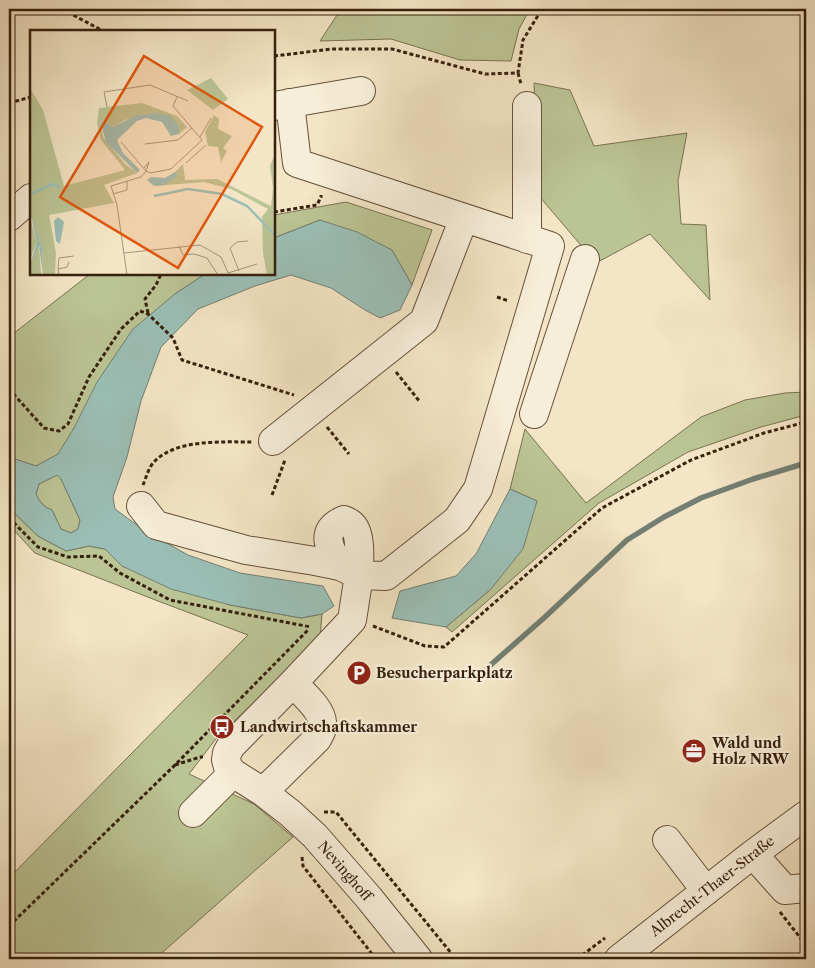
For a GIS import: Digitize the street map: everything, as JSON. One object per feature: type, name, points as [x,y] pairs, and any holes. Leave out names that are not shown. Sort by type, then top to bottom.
[{"type":"street","points":[[141,506],[156,525],[246,550],[316,561],[349,571],[386,576],[457,520],[478,489],[550,246],[297,163],[282,104],[361,91]]},
{"type":"street","points":[[527,106],[527,239]]},
{"type":"street","points":[[9,217],[30,199]]},
{"type":"street","points":[[273,441],[303,402],[382,354],[424,320],[464,218]]},
{"type":"street","points":[[534,414],[584,259]]},
{"type":"street","points":[[193,813],[230,767],[227,753],[231,746],[352,620],[349,571]]},
{"type":"street","points":[[263,792],[317,739],[321,731],[321,716],[318,710],[293,683]]},
{"type":"street","name":"Nevinghoff","points":[[230,767],[290,813],[314,836],[369,898],[418,959]]},
{"type":"street","name":"Albrecht-Thaer-Straße","points":[[619,959],[806,815]]},
{"type":"street","points":[[667,840],[706,891]]},
{"type":"street","points":[[753,854],[785,890],[806,887]]},
{"type":"path","points":[[62,9],[101,30]]},
{"type":"path","points":[[275,56],[332,50],[392,49],[485,74],[518,73],[523,40],[542,9]]},
{"type":"path","points":[[9,103],[30,97]]},
{"type":"path","points":[[275,212],[317,205],[321,197],[318,170]]},
{"type":"path","points":[[148,314],[145,299],[156,285],[161,275]]},
{"type":"path","points":[[9,389],[44,428],[59,431],[68,424],[89,377],[121,329],[140,311],[148,314],[173,338],[182,360],[303,402],[349,454]]},
{"type":"path","points":[[382,354],[420,402]]},
{"type":"path","points":[[352,620],[365,623],[424,646],[444,647],[602,508],[691,460],[764,433],[806,422]]},
{"type":"path","points":[[141,506],[143,486],[153,462],[173,449],[204,443],[273,441],[285,460],[272,495]]},
{"type":"path","points":[[9,518],[38,548],[68,557],[99,556],[120,573],[170,600],[311,627],[175,765],[9,926]]},
{"type":"path","points":[[175,765],[200,757],[230,767]]},
{"type":"path","points":[[290,813],[336,812],[456,959]]},
{"type":"path","points":[[302,853],[303,866],[376,959]]},
{"type":"green space","points":[[341,9],[530,9],[519,29],[511,61],[460,60],[391,39],[320,41]]},
{"type":"green space","points":[[534,83],[570,90],[594,146],[687,133],[678,181],[681,224],[706,225],[710,300],[650,234],[596,263],[539,196]]},
{"type":"green space","points":[[346,202],[432,230],[412,285],[392,250],[320,220],[275,238],[275,215]]},
{"type":"green space","points":[[89,275],[204,275],[175,294],[74,428],[59,454],[36,466],[9,457],[9,337]]},
{"type":"green space","points":[[806,392],[806,415],[761,427],[688,452],[599,503],[452,632],[446,627],[491,589],[537,501],[510,489],[525,429],[586,503],[701,417],[745,400],[785,393]]},
{"type":"green space","points":[[57,475],[61,479],[80,520],[78,529],[71,533],[61,529],[52,510],[42,504],[36,494],[39,484]]},
{"type":"green space","points":[[9,508],[38,536],[66,551],[89,546],[105,549],[122,566],[230,605],[301,618],[322,614],[320,638],[215,740],[189,774],[254,804],[293,837],[155,959],[9,959],[9,878],[248,635],[35,553],[9,525]]},
{"type":"water","points":[[320,220],[357,232],[392,250],[412,285],[400,310],[380,318],[331,288],[291,275],[255,286],[198,309],[161,347],[141,401],[127,457],[113,497],[115,509],[145,531],[188,555],[240,573],[323,586],[334,606],[322,614],[301,618],[230,605],[171,589],[122,566],[105,549],[89,546],[66,551],[38,536],[9,508],[9,457],[36,466],[58,454],[74,428],[97,382],[133,329],[175,294],[204,275],[275,275],[275,238]],"holes":[[[57,475],[61,479],[80,520],[78,529],[71,533],[61,529],[52,510],[42,504],[36,494],[39,484]]]},
{"type":"water","points":[[510,489],[537,501],[523,549],[491,589],[446,627],[392,618],[400,591],[456,576],[476,554]]},
{"type":"waterway","points":[[478,676],[545,617],[627,540],[664,517],[701,498],[753,479],[806,463]]},
{"type":"place","name":"Besucherparkplatz","points":[[359,673]]},
{"type":"place","name":"Landwirtschaftskammer","points":[[222,727]]},
{"type":"place","name":"Wald und Holz NRW","points":[[694,751]]}]
